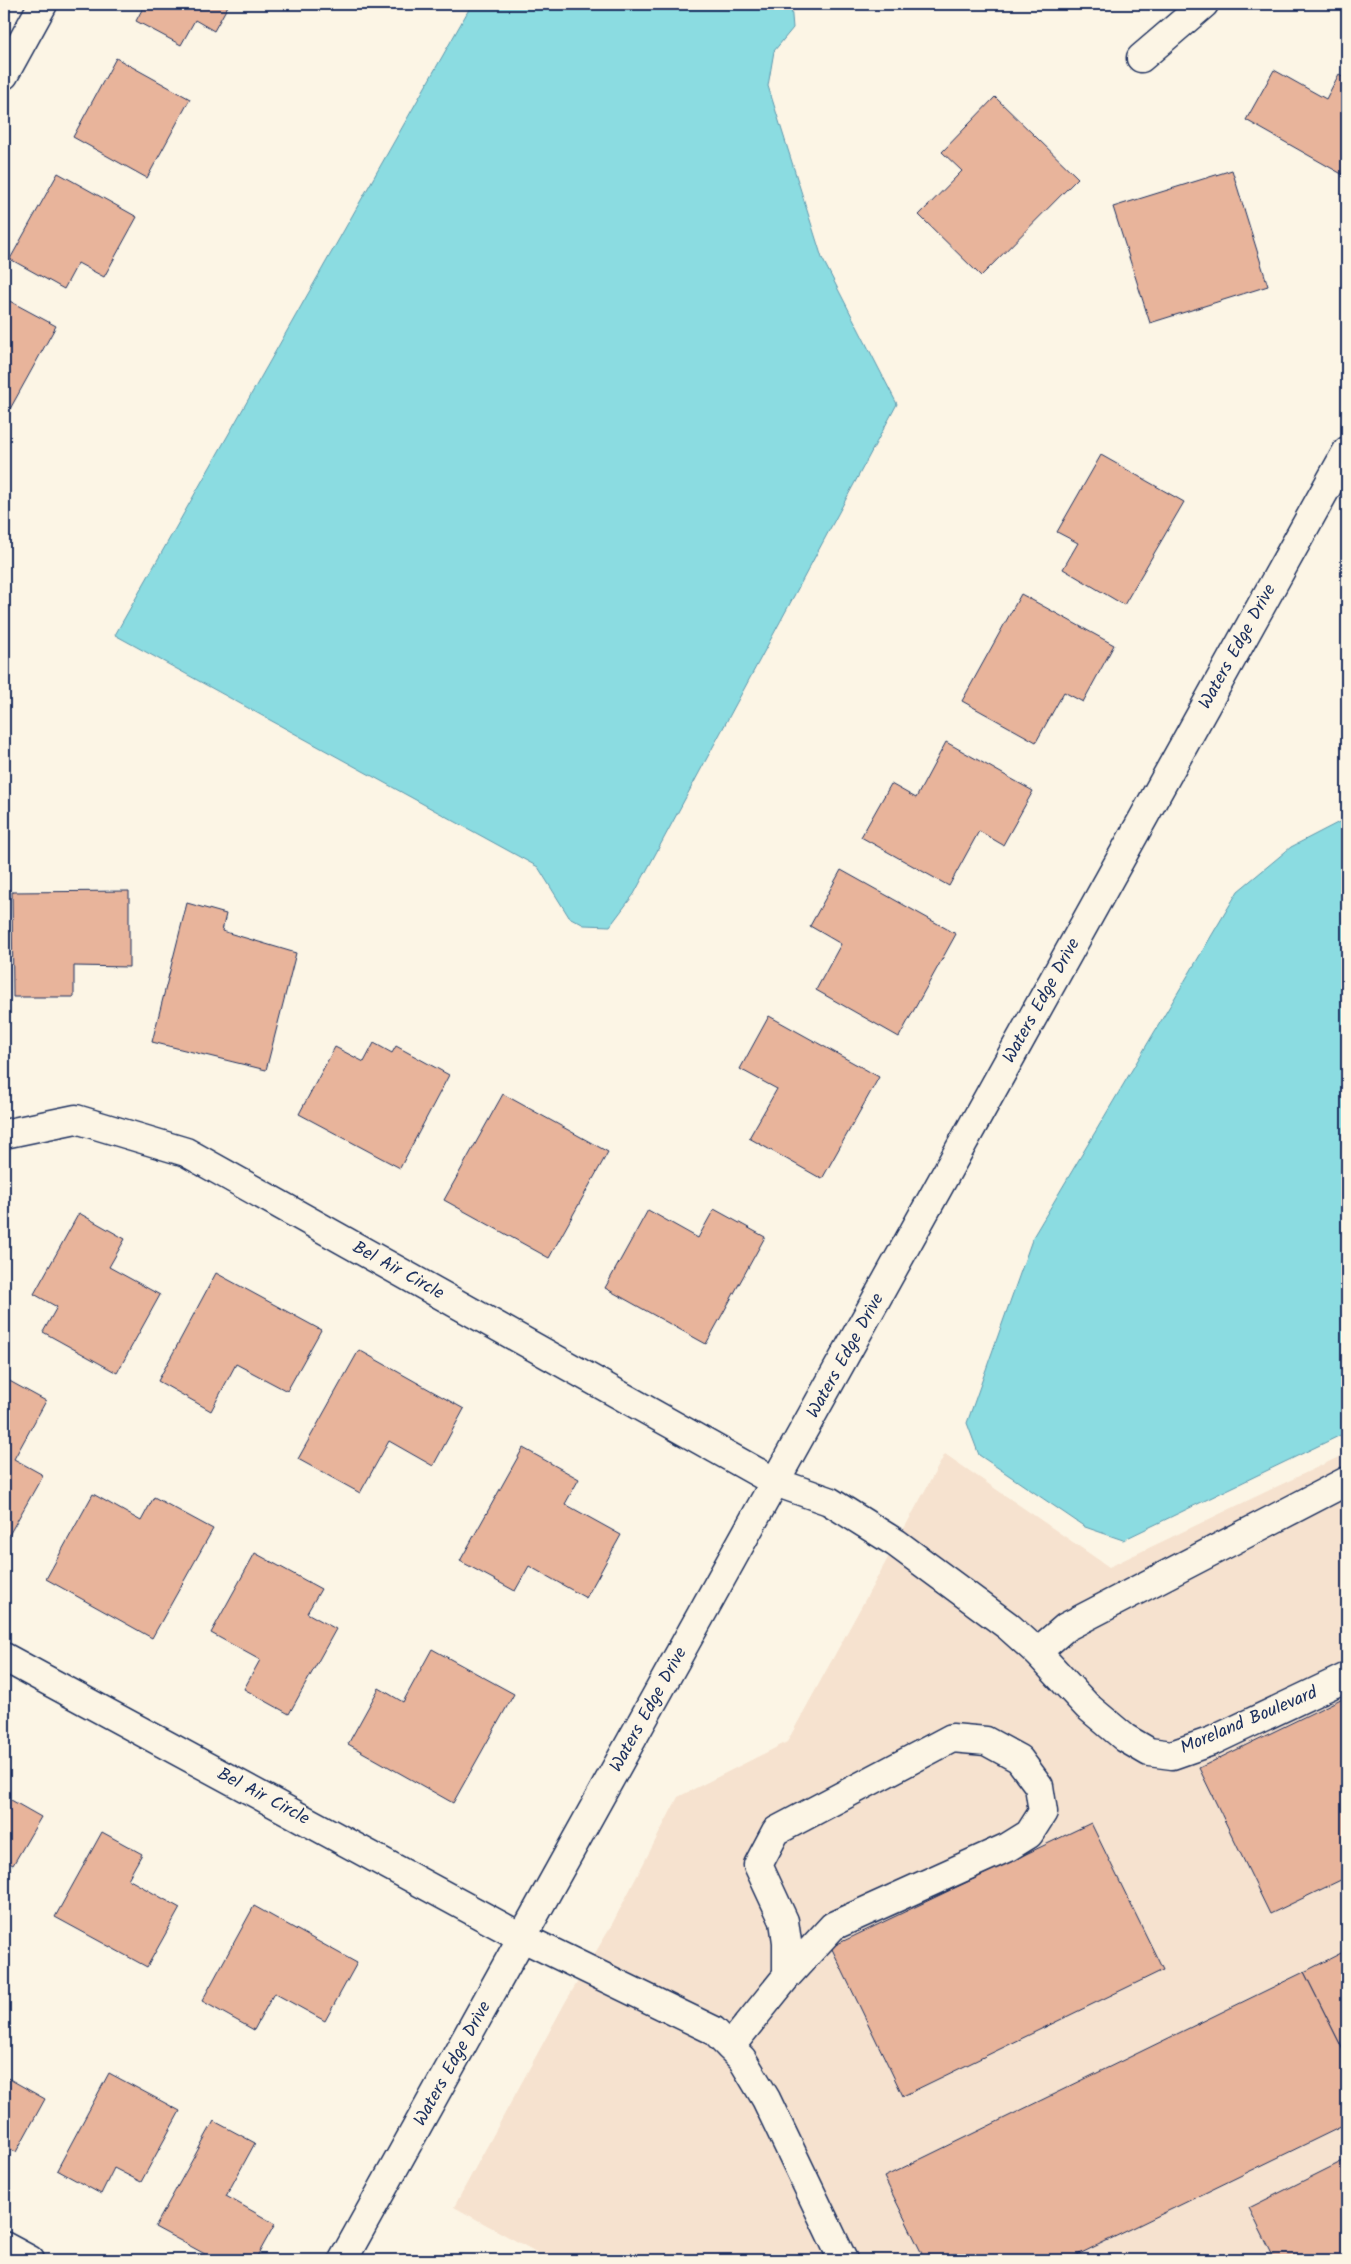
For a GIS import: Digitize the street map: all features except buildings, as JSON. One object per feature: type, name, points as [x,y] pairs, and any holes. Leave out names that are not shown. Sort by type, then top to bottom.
[{"type":"street","points":[[4,75],[43,4]]},
{"type":"street","points":[[1142,58],[1204,4]]},
{"type":"street","name":"Waters Edge Drive","points":[[343,2260],[1347,451]]},
{"type":"street","name":"Bel Air Circle","points":[[4,1134],[76,1119],[186,1152],[775,1482]]},
{"type":"street","name":"Moreland Boulevard","points":[[775,1482],[829,1502],[896,1543],[1008,1626],[1037,1652],[1087,1706],[1125,1738],[1149,1752],[1172,1755],[1212,1741],[1347,1677]]},
{"type":"street","points":[[1037,1652],[1066,1627],[1347,1482]]},
{"type":"street","name":"Bel Air Circle","points":[[4,1657],[523,1938],[713,2030],[742,2059],[766,2099],[843,2260]]},
{"type":"street","points":[[730,2047],[787,1976],[833,1926],[1008,1847],[1029,1834],[1043,1812],[1039,1786],[1019,1759],[986,1741],[952,1738],[776,1831],[758,1865],[784,1921],[787,1942],[787,1976]]},
{"type":"street","points":[[4,2246],[30,2260]]},
{"type":"shaded area","points":[[1347,1453],[1347,2260],[551,2260],[454,2207],[566,2001],[609,1930],[678,1797],[787,1742],[945,1454],[1109,1567]]},
{"type":"water","points":[[472,4],[791,4],[793,28],[774,51],[768,86],[822,258],[897,404],[634,894],[610,926],[584,925],[569,917],[538,867],[115,635]]},
{"type":"water","points":[[1347,818],[1347,1432],[1123,1540],[1085,1527],[979,1455],[967,1423],[1033,1237],[1238,891],[1291,847]]}]
